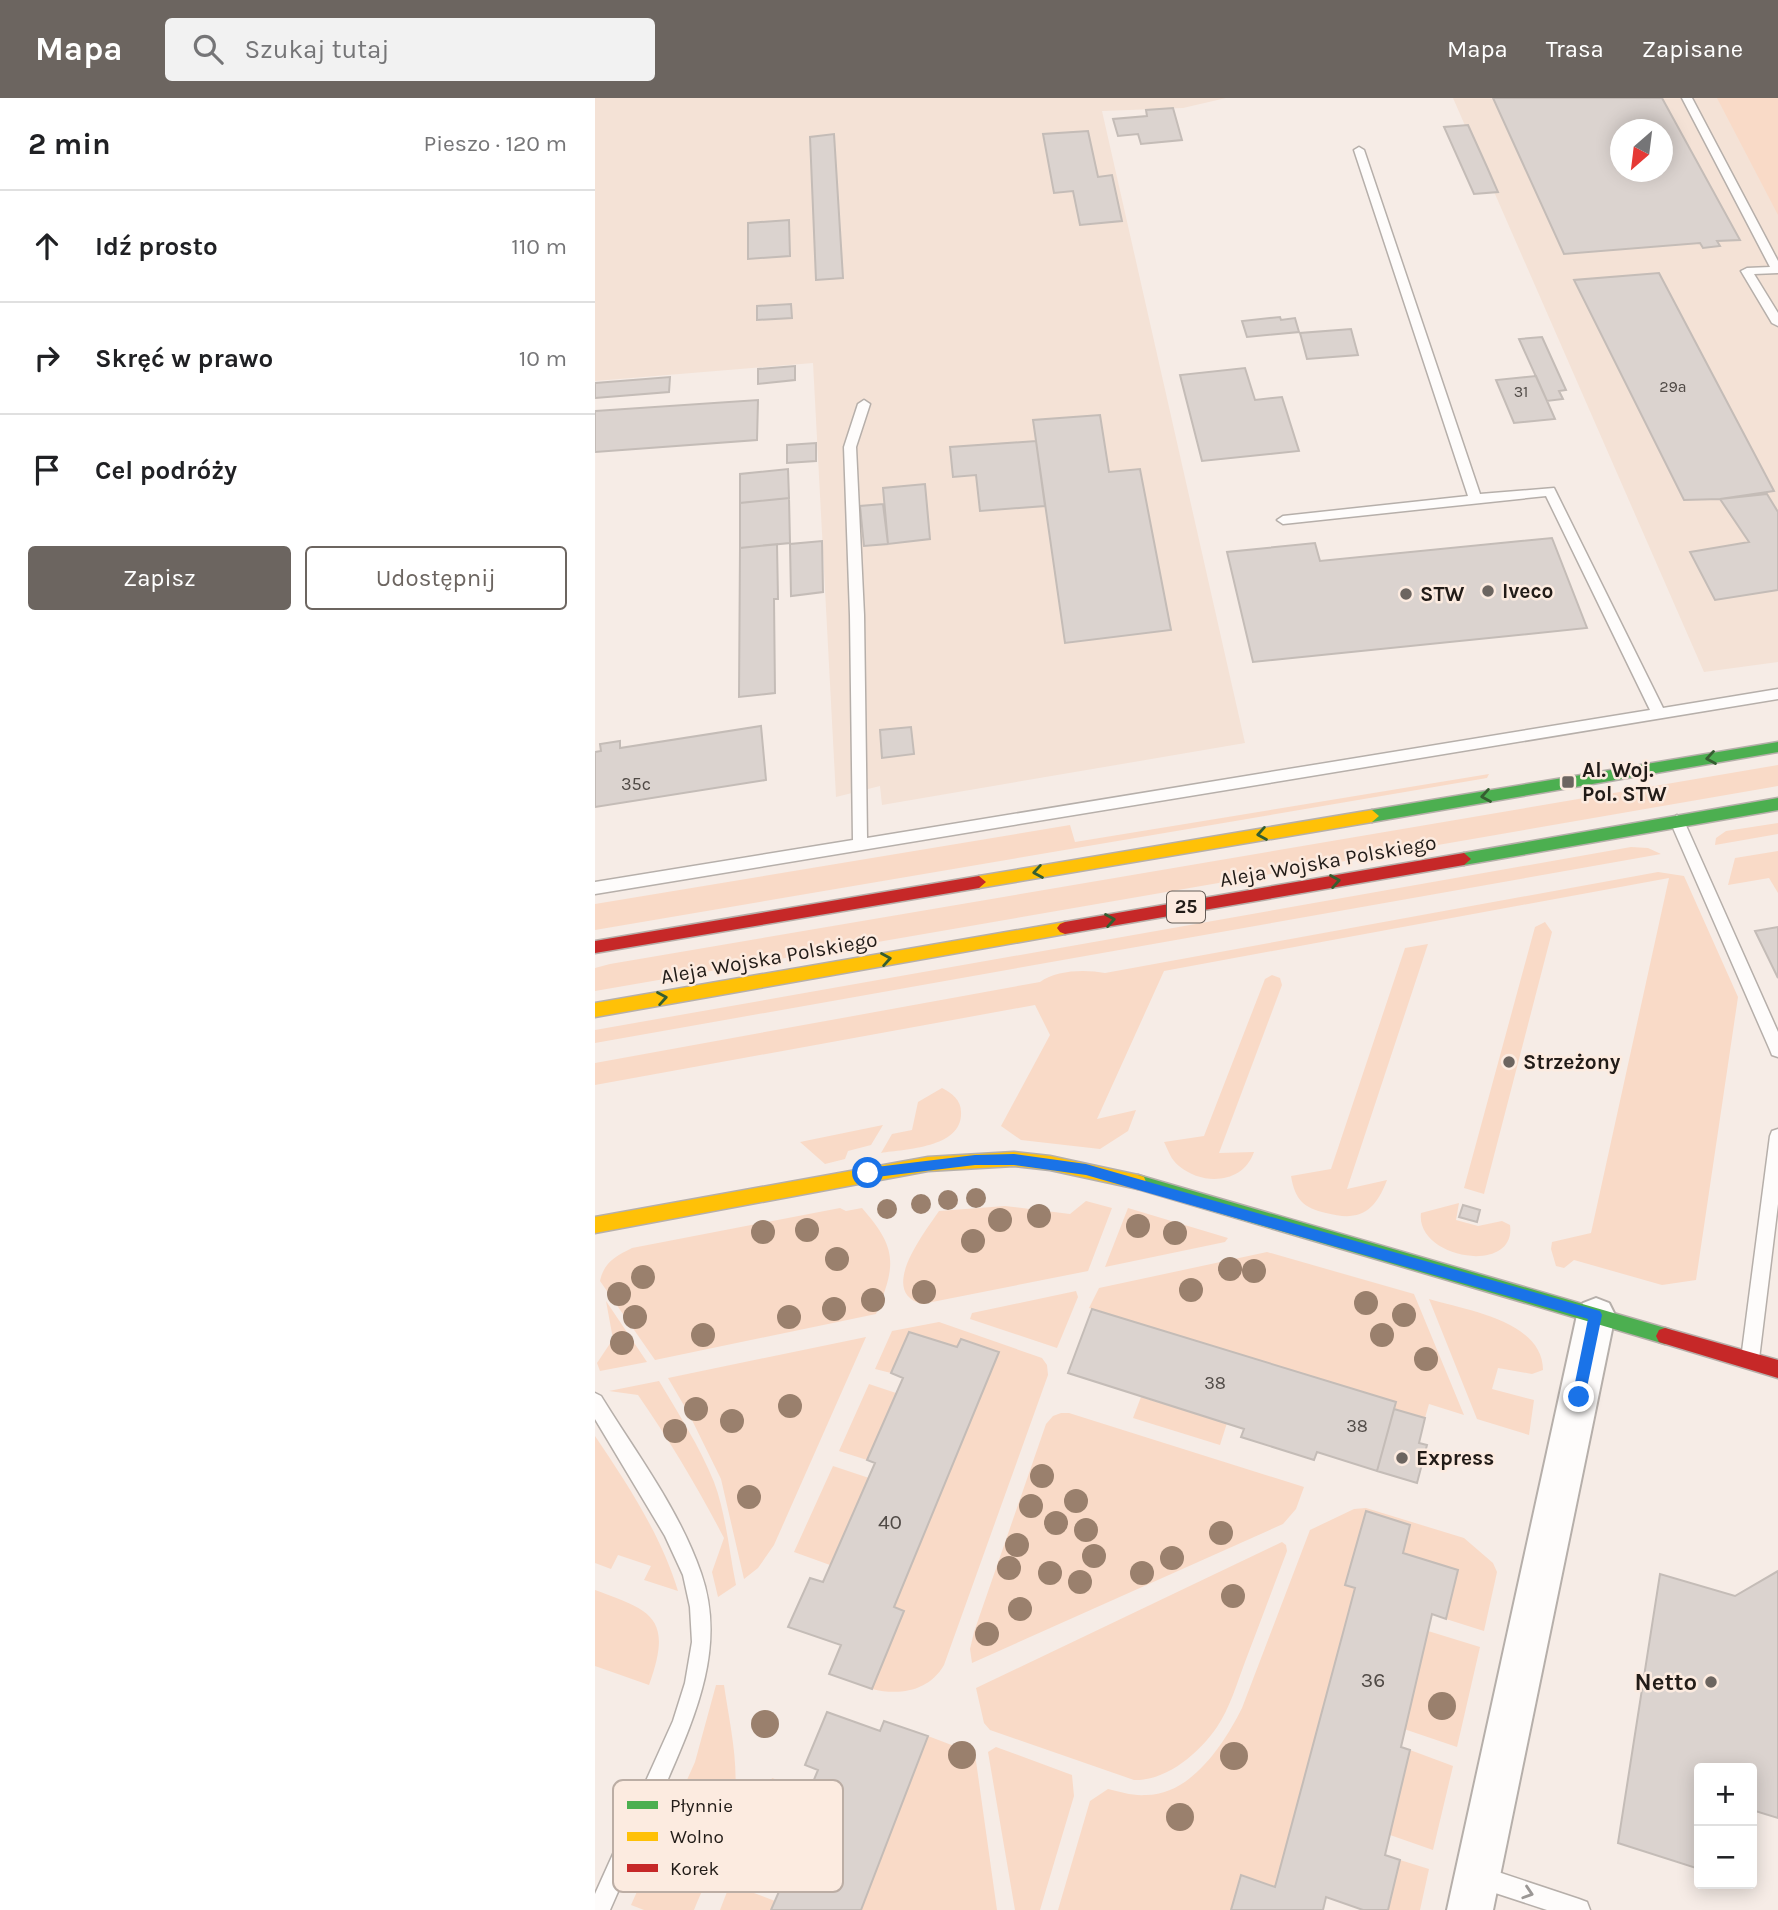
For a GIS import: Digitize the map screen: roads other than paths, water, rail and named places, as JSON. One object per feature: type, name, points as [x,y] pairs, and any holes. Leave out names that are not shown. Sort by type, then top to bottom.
[{"type":"main road","name":"Aleja Wojska Polskiego","points":[[595,947],[1778,747]]},
{"type":"main road","name":"Aleja Wojska Polskiego","points":[[595,1010],[1778,804]]},
{"type":"main road","points":[[595,1225],[885,1170],[940,1163],[1014,1159],[1062,1165],[1127,1179],[1778,1369]]},
{"type":"street","points":[[1474,1893],[1595,1315]]},
{"type":"lane","points":[[1687,98],[1777,270],[1747,271],[1778,323]]},
{"type":"lane","points":[[1359,150],[1475,499]]},
{"type":"lane","points":[[860,845],[857,615],[850,447],[864,404]]},
{"type":"lane","points":[[1283,520],[1550,491],[1659,713]]},
{"type":"lane","points":[[595,888],[1778,694]]},
{"type":"lane","points":[[1677,821],[1778,1050]]},
{"type":"lane","points":[[1750,1361],[1778,1136]]},
{"type":"lane","points":[[595,1402],[672,1529],[692,1574],[700,1607],[702,1642],[695,1683],[656,1780]]},
{"type":"lane","points":[[599,1910],[613,1878]]},
{"type":"lane","points":[[1474,1893],[1579,1910]]},
{"type":"place","name":"Iveco","points":[[1488,591]]},
{"type":"place","name":"STW","points":[[1406,594]]},
{"type":"place","name":"Al. Woj. Pol. STW","points":[[1568,782]]},
{"type":"place","name":"Strzeżony","points":[[1509,1062]]},
{"type":"place","name":"Express","points":[[1402,1458]]},
{"type":"place","name":"Netto","points":[[1711,1682]]}]
